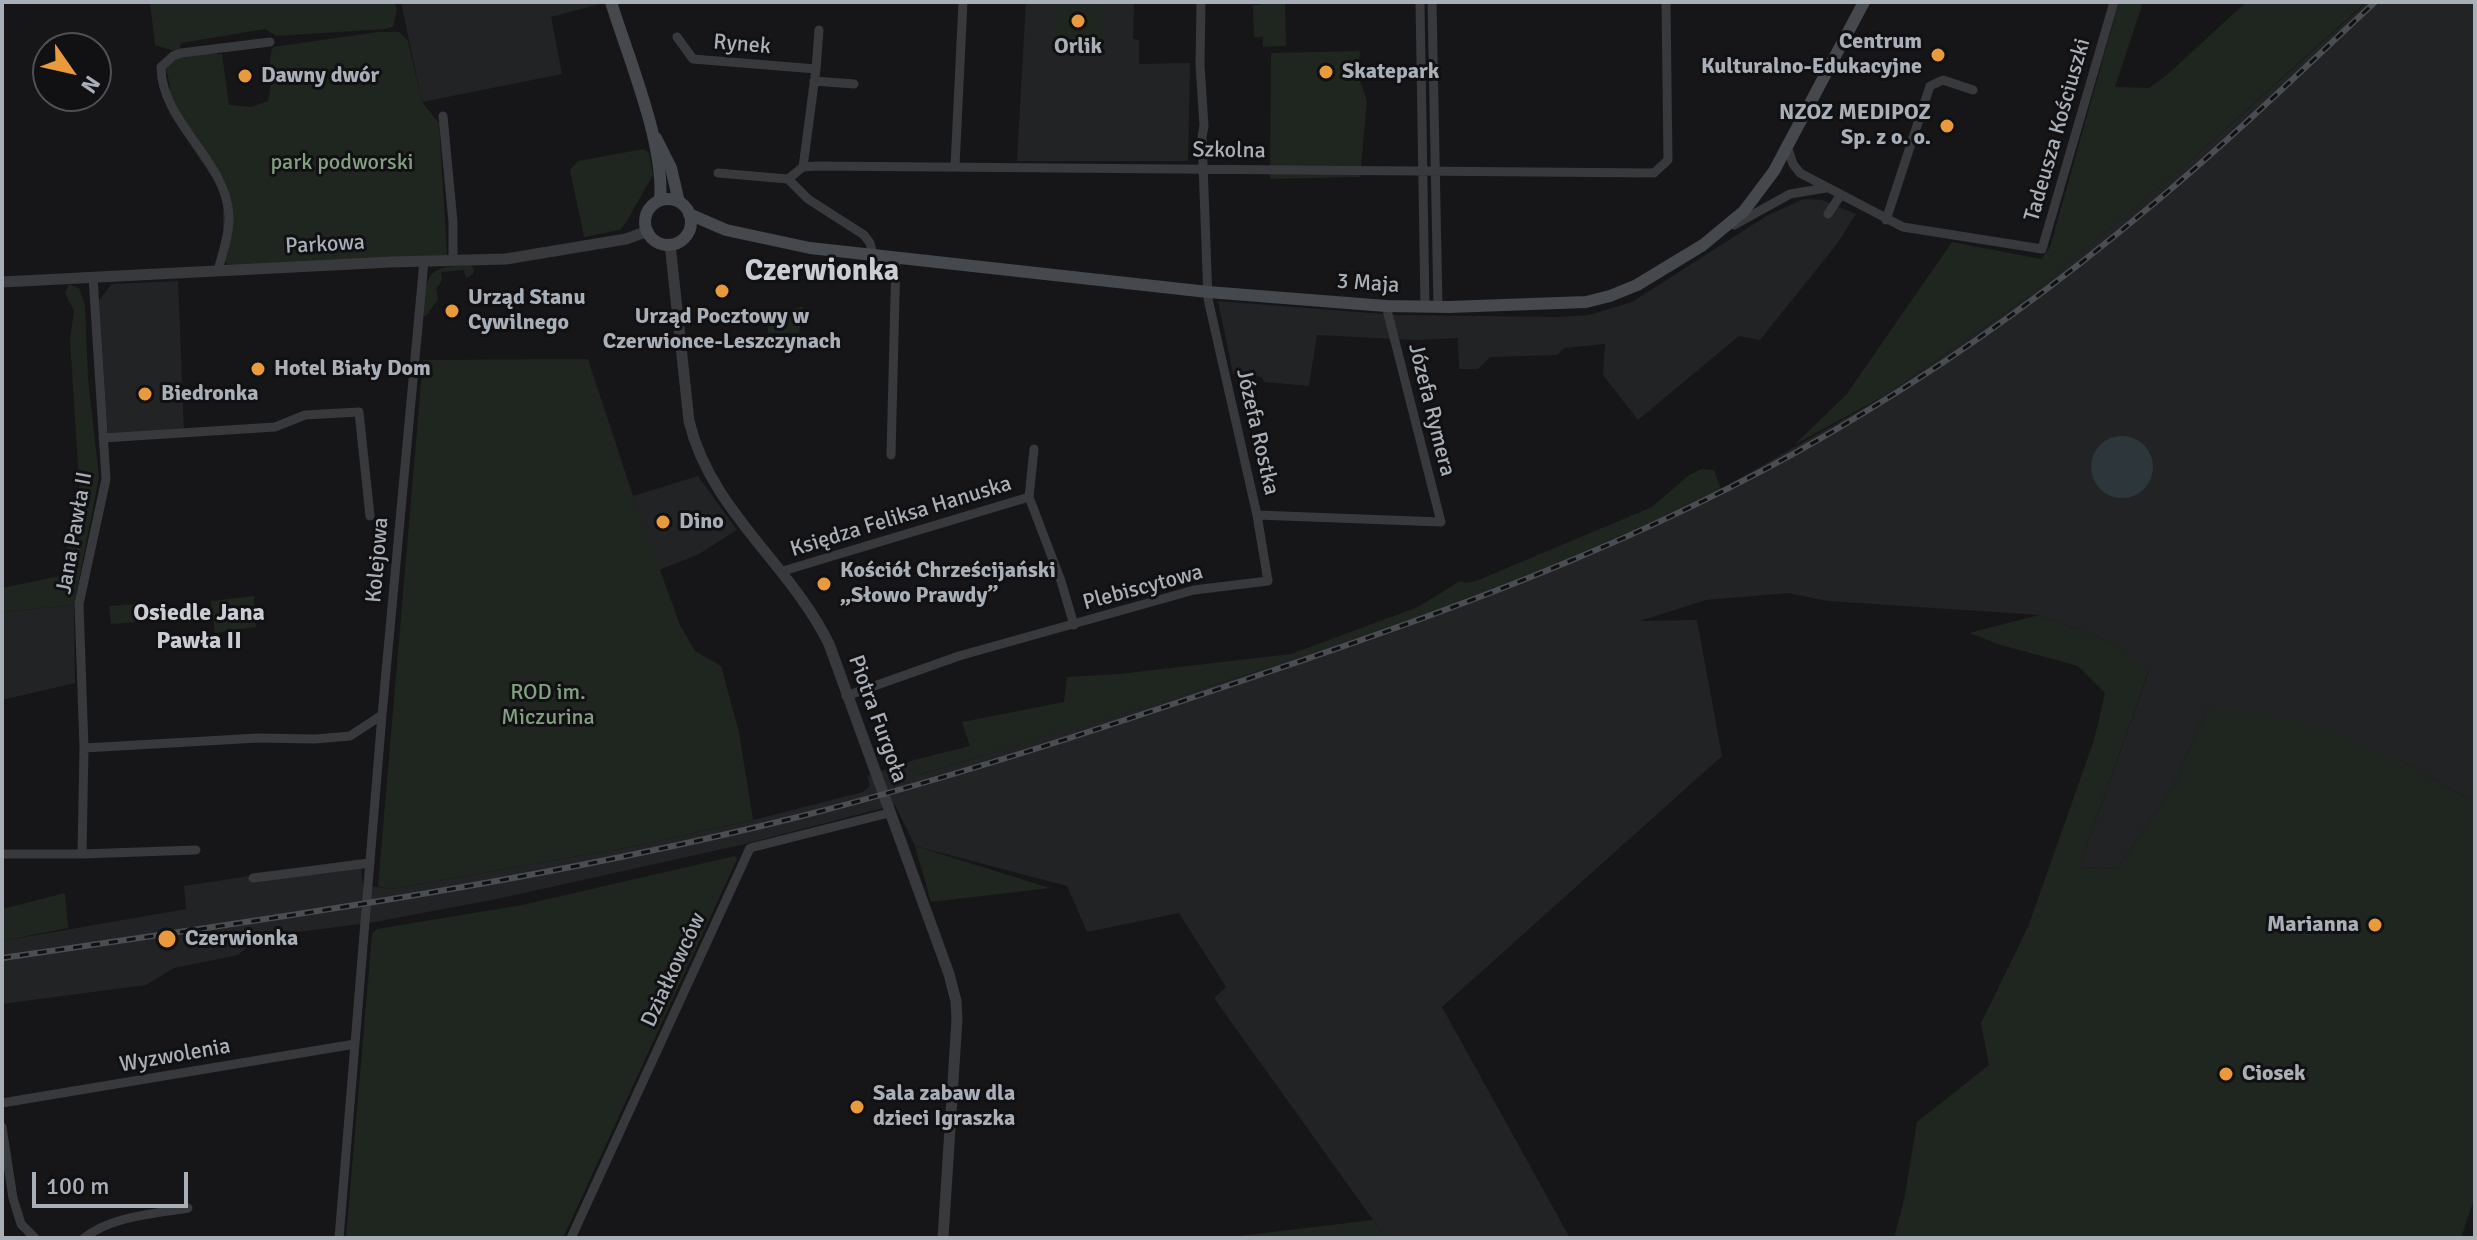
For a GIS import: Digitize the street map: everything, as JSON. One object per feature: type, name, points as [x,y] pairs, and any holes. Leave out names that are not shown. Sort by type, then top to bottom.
[{"type":"main road","points":[[611,2],[651,130],[661,183],[660,200],[648,213],[648,231],[657,241],[670,244],[687,235],[691,224],[689,214],[679,202],[669,162],[651,130]]},
{"type":"main road","name":"3 Maja","points":[[689,214],[726,230],[810,248],[1208,292],[1431,307],[1573,304],[1598,300],[1637,285],[1722,231],[1761,191],[1864,2]]},
{"type":"main road","points":[[660,200],[679,202]]},
{"type":"main road","name":"3 Maja","points":[[687,235],[726,230]]},
{"type":"street","points":[[955,166],[963,2]]},
{"type":"street","name":"Józefa Rostka","points":[[1201,2],[1200,65],[1208,292],[1257,515],[1268,581]]},
{"type":"street","points":[[1420,2],[1423,170],[1431,307]]},
{"type":"street","points":[[1431,307],[1435,169],[1432,2]]},
{"type":"street","name":"Szkolna","points":[[803,167],[1435,169],[1654,173],[1668,160],[1666,2]]},
{"type":"street","name":"Tadeusza Kościuszki","points":[[1787,146],[1798,171],[1903,227],[2042,249],[2114,2]]},
{"type":"street","points":[[788,179],[803,167],[808,102],[816,69],[819,30]]},
{"type":"street","name":"Rynek","points":[[677,37],[693,59],[816,69]]},
{"type":"street","points":[[218,271],[230,219],[224,186],[176,113],[161,75],[161,67],[181,53],[270,42]]},
{"type":"street","points":[[1886,220],[1930,86],[1943,80],[1973,90]]},
{"type":"street","points":[[814,81],[854,84]]},
{"type":"street","points":[[443,116],[453,222],[453,260]]},
{"type":"street","points":[[718,173],[788,179],[808,199],[864,235],[873,255]]},
{"type":"street","points":[[1722,231],[1790,194],[1826,188]]},
{"type":"street","points":[[1828,214],[1840,196]]},
{"type":"street","name":"Parkowa","points":[[2,282],[534,256],[626,239],[648,231]]},
{"type":"street","name":"Piotra Furgoła","points":[[670,244],[694,444],[709,477],[815,615],[829,644],[949,974],[956,1001],[957,1031],[943,1238]]},
{"type":"street","points":[[891,455],[896,258]]},
{"type":"street","name":"Kolejowa","points":[[339,1238],[382,715],[424,261]]},
{"type":"street","name":"Jana Pawła II","points":[[82,854],[84,748],[79,604],[106,479],[93,277]]},
{"type":"street","name":"Józefa Rymera","points":[[1257,515],[1441,522],[1386,306]]},
{"type":"street","points":[[103,438],[275,427],[305,415],[359,412],[370,516]]},
{"type":"street","name":"Księdza Feliksa Hanuska","points":[[1034,449],[1029,497],[1074,625]]},
{"type":"street","name":"Księdza Feliksa Hanuska","points":[[783,571],[1029,497]]},
{"type":"street","name":"Plebiscytowa","points":[[846,696],[959,656],[1194,590],[1268,581]]},
{"type":"street","points":[[84,748],[350,736],[382,715]]},
{"type":"street","name":"Działkowców","points":[[571,1238],[750,848],[889,813]]},
{"type":"street","points":[[2,854],[196,850]]},
{"type":"street","points":[[253,878],[370,863]]},
{"type":"street","name":"Wyzwolenia","points":[[2,1103],[355,1044]]},
{"type":"street","points":[[2,1127],[13,1198],[21,1224],[35,1238]]},
{"type":"street","points":[[84,1238],[95,1229],[125,1219],[188,1208]]},
{"type":"shaded area","points":[[401,2],[607,2],[551,17],[562,74],[422,102]]},
{"type":"shaded area","points":[[1026,2],[1134,2],[1133,39],[1139,40],[1139,64],[1190,63],[1188,161],[1017,161]]},
{"type":"shaded area","points":[[2367,2],[2475,2],[2475,803],[2404,762],[2207,708],[2174,785],[2117,869],[2079,867],[2149,671],[2116,644],[2039,615],[1828,601],[1788,593],[1706,600],[1640,621],[1697,620],[1722,756],[1442,1007],[1570,1238],[1386,1238],[1214,998],[1226,987],[1179,913],[1087,932],[1067,886],[915,846],[895,805],[741,845],[497,899],[375,922],[259,937],[238,955],[174,968],[146,985],[2,1004],[2,941],[186,909],[184,886],[360,859],[363,885],[391,889],[636,846],[753,820],[863,792],[870,786],[867,776],[914,760],[919,775],[1247,675],[1466,598],[1626,534],[1721,489],[1888,394],[2028,297],[2178,172]]},
{"type":"shaded area","points":[[1804,199],[1822,200],[1856,214],[1837,244],[1760,340],[1739,336],[1638,420],[1603,375],[1605,344],[1564,348],[1557,355],[1490,357],[1478,369],[1459,369],[1458,338],[1416,340],[1317,335],[1309,386],[1264,382],[1262,377],[1233,374],[1218,301],[1396,315],[1589,315],[1632,302],[1768,215]]},
{"type":"shaded area","points":[[178,281],[184,433],[108,438],[99,300],[112,284]]},
{"type":"shaded area","points":[[2122,436],[2144,445],[2153,467],[2144,489],[2122,498],[2100,489],[2091,467],[2100,445]]},
{"type":"shaded area","points":[[698,476],[737,530],[699,554],[659,570],[633,496]]},
{"type":"shaded area","points":[[74,605],[75,683],[2,700],[2,612]]},
{"type":"green space","points":[[150,2],[394,2],[397,9],[393,27],[385,29],[276,36],[265,29],[181,43],[180,49],[175,51],[155,45]]},
{"type":"green space","name":"Orlik","points":[[1055,2],[1102,2],[1101,40],[1055,40]]},
{"type":"green space","points":[[1262,2],[1285,2],[1286,46],[1263,47],[1263,37],[1254,37],[1253,5],[1261,5]]},
{"type":"green space","points":[[2119,2],[2143,2],[2115,87],[2149,88],[2246,2],[2366,2],[2178,172],[2028,297],[1889,393],[1794,445],[1846,395],[1952,242],[2041,259],[2050,247]]},
{"type":"green space","name":"park podworski","points":[[378,32],[399,32],[408,41],[422,102],[439,123],[447,255],[228,266],[223,257],[223,194],[169,113],[170,86],[165,64],[183,54],[222,54],[229,105],[251,107],[268,101],[273,47]]},
{"type":"green space","points":[[1360,51],[1358,76],[1367,101],[1360,177],[1270,179],[1271,53]]},
{"type":"green space","points":[[644,149],[649,153],[653,175],[627,221],[620,230],[584,237],[570,170],[578,161]]},
{"type":"green space","points":[[471,265],[473,274],[466,278],[464,270],[441,272],[442,280],[436,289],[438,299],[426,316],[422,316],[425,290],[432,275],[445,267]]},
{"type":"green space","points":[[69,284],[79,288],[85,305],[88,378],[99,477],[74,605],[2,612],[2,588],[60,576],[80,496],[70,340],[74,311],[65,293]]},
{"type":"green space","points":[[803,307],[799,333],[768,333],[768,327],[780,316]]},
{"type":"green space","name":"ROD im. Miczurina","points":[[588,359],[680,625],[695,651],[721,666],[739,732],[753,820],[636,846],[391,889],[378,886],[423,360]]},
{"type":"green space","points":[[1702,469],[1714,470],[1721,489],[1526,575],[1426,613],[1224,682],[918,775],[914,760],[970,746],[962,722],[1064,702],[1067,677],[1291,654],[1418,607],[1460,581],[1476,581],[1652,507],[1689,475]]},
{"type":"green space","points":[[254,596],[256,627],[215,633],[211,601]]},
{"type":"green space","points":[[148,603],[150,621],[111,624],[109,606]]},
{"type":"green space","points":[[2039,615],[2116,644],[2149,670],[2079,867],[2117,869],[2174,785],[2207,708],[2303,721],[2404,762],[2475,803],[2475,1196],[2461,1238],[1894,1238],[1904,1200],[1917,1122],[1989,1065],[1981,1023],[2028,927],[2094,740],[2105,693],[2078,666],[1969,633]]},
{"type":"green space","points":[[915,846],[1050,888],[931,902]]},
{"type":"green space","points":[[735,856],[737,859],[563,1238],[346,1238],[372,934],[377,929],[522,905]]},
{"type":"green space","points":[[65,893],[68,928],[2,941],[2,909]]},
{"type":"green space","points":[[1373,1220],[1386,1238],[1222,1238]]},
{"type":"railway","points":[[2,958],[504,880],[604,861],[802,816],[977,767],[1150,712],[1420,619],[1573,560],[1721,492],[1794,454],[1903,389],[1976,340],[2083,261],[2181,181],[2375,2]]},
{"type":"place","name":"Orlik","points":[[1078,21]]},
{"type":"place","name":"Centrum Kulturalno-Edukacyjne","points":[[1938,55]]},
{"type":"place","name":"Skatepark","points":[[1326,72]]},
{"type":"place","name":"Dawny dwór","points":[[245,76]]},
{"type":"place","name":"NZOZ MEDIPOZ Sp. z o. o.","points":[[1947,126]]},
{"type":"place","name":"Urząd Pocztowy w Czerwionce-Leszczynach","points":[[722,291]]},
{"type":"place","name":"Urząd Stanu Cywilnego","points":[[452,311]]},
{"type":"place","name":"Hotel Biały Dom","points":[[258,369]]},
{"type":"place","name":"Biedronka","points":[[145,394]]},
{"type":"place","name":"Dino","points":[[663,522]]},
{"type":"place","name":"Kościół Chrześcijański „Słowo Prawdy”","points":[[824,584]]},
{"type":"place","name":"Marianna","points":[[2375,925]]},
{"type":"place","name":"Czerwionka","points":[[167,939]]},
{"type":"place","name":"Ciosek","points":[[2226,1074]]},
{"type":"place","name":"Sala zabaw dla dzieci Igraszka","points":[[857,1107]]},
{"type":"district","name":"Czerwionka","points":[[822,272]]},
{"type":"district","name":"Osiedle Jana Pawła II","points":[[199,628]]}]
